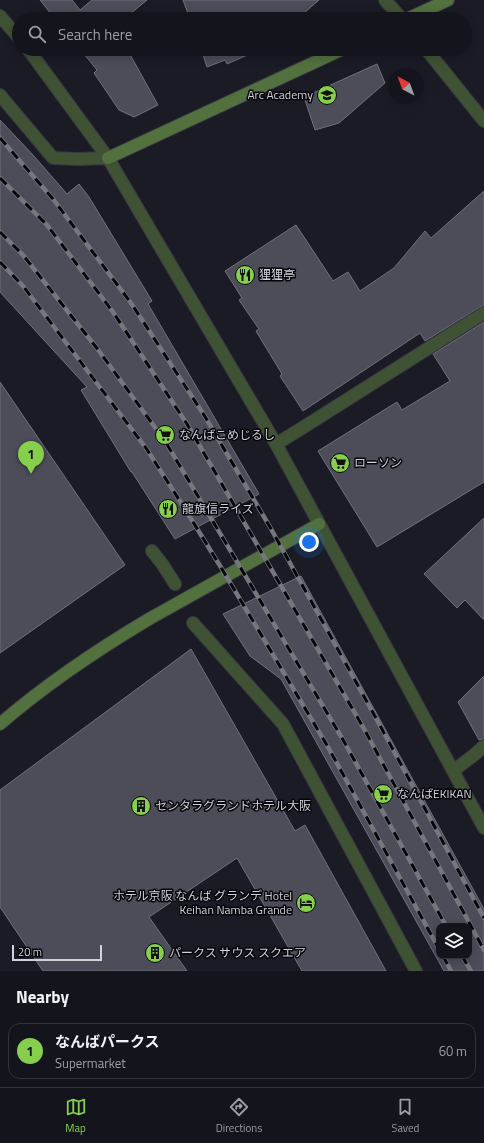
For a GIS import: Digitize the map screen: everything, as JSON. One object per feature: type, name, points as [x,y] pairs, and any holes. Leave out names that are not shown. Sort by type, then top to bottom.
[{"type":"street","points":[[385,0],[396,12]]},
{"type":"street","points":[[422,12],[448,0]]},
{"type":"street","points":[[0,16],[12,30]]},
{"type":"street","points":[[33,56],[108,158],[276,444],[484,828]]},
{"type":"street","points":[[0,95],[53,158],[108,158],[328,56]]},
{"type":"street","points":[[432,56],[484,121]]},
{"type":"street","points":[[276,444],[484,313]]},
{"type":"street","points":[[0,724],[66,673],[126,633],[319,524]]},
{"type":"street","points":[[152,551],[175,584]]},
{"type":"street","points":[[193,623],[283,724],[416,971]]},
{"type":"street","points":[[453,771],[474,756],[484,746]]},
{"type":"building","points":[[40,0],[72,0],[80,10],[92,0],[147,0],[132,12],[49,12]]},
{"type":"building","points":[[183,0],[319,0],[305,12],[187,12]]},
{"type":"building","points":[[86,56],[131,56],[158,105],[134,117],[119,110],[94,73],[97,70]]},
{"type":"building","points":[[203,56],[245,56],[227,64],[225,60],[207,67]]},
{"type":"building","points":[[377,64],[385,83],[339,123],[315,130],[304,97]]},
{"type":"building","points":[[0,120],[67,194],[79,184],[89,197],[152,301],[148,304],[259,494],[175,539],[131,472],[81,390],[87,387],[0,292]]},
{"type":"building","points":[[484,191],[484,306],[425,341],[420,333],[303,411],[280,376],[282,374],[256,331],[259,329],[239,300],[242,298],[225,271],[296,225],[333,281],[348,272],[360,291],[394,268],[425,231],[431,238]]},
{"type":"building","points":[[484,322],[484,482],[377,547],[318,451],[397,402],[402,410],[450,381],[433,354]]},
{"type":"building","points":[[0,382],[125,565],[0,653]]},
{"type":"building","points":[[484,518],[484,620],[465,600],[457,608],[424,574]]},
{"type":"building","name":"なんばEKIKAN","points":[[301,576],[484,909],[484,971],[444,971],[437,959],[472,959],[472,923],[436,923],[436,957],[281,679],[250,656],[223,614]]},
{"type":"building","name":"センタラグランドホテル大阪","points":[[191,649],[295,831],[305,825],[386,971],[302,971],[237,858],[149,917],[187,971],[43,971],[0,907],[0,790]]},
{"type":"building","points":[[484,676],[484,739],[479,740],[458,702]]},
{"type":"railway","points":[[0,138],[53,199],[131,303],[204,415],[270,527],[377,720],[484,918]]},
{"type":"railway","points":[[0,178],[47,225],[113,312],[187,424],[363,727],[484,950]]},
{"type":"railway","points":[[0,232],[23,255],[96,347],[165,441],[342,738],[444,923]]},
{"type":"railway","points":[[0,262],[23,286],[146,448],[222,569],[328,747],[436,944]]},
{"type":"railway","points":[[445,959],[451,971]]},
{"type":"railway","points":[[464,959],[471,971]]},
{"type":"place","name":"Arc Academy","points":[[327,95]]},
{"type":"place","name":"狸狸亭","points":[[245,275]]},
{"type":"place","name":"なんばこめじるし","points":[[165,435]]},
{"type":"place","name":"ローソン","points":[[340,463]]},
{"type":"place","name":"なんばパークス","points":[[31,474]]},
{"type":"place","name":"龍旗信ライズ","points":[[168,509]]},
{"type":"place","name":"なんばEKIKAN","points":[[383,794]]},
{"type":"place","name":"センタラグランドホテル大阪","points":[[141,806]]},
{"type":"place","name":"ホテル京阪 なんば グランデ Hotel Keihan Namba Grande","points":[[306,903]]},
{"type":"place","name":"パークス サウス スクエア","points":[[155,953]]}]
